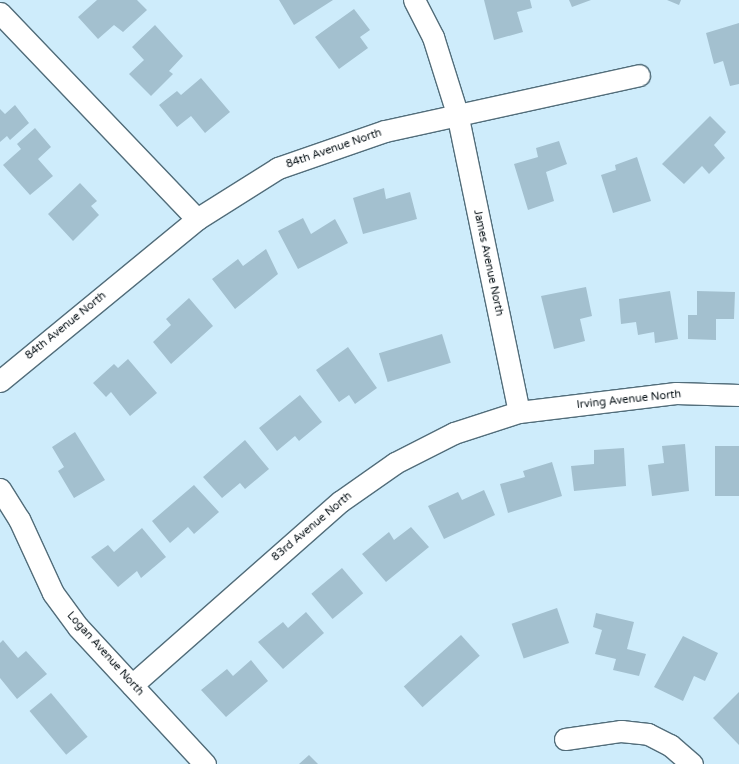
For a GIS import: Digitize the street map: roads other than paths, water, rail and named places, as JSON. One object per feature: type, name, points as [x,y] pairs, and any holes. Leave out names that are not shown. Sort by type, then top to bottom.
[{"type":"street","name":"James Avenue North","points":[[414,0],[433,38],[457,113],[519,412]]},
{"type":"street","points":[[0,13],[197,219]]},
{"type":"street","name":"84th Avenue North","points":[[0,381],[197,219],[278,168],[343,143],[457,113],[639,75]]},
{"type":"street","name":"Irving Avenue North","points":[[519,412],[676,394],[739,395]]},
{"type":"street","name":"83rd Avenue North","points":[[132,685],[341,501],[395,463],[454,433],[519,412]]},
{"type":"street","name":"Logan Avenue North","points":[[0,490],[19,519],[53,593],[78,627],[205,764]]},
{"type":"street","points":[[566,739],[621,731],[648,734],[670,745],[692,764]]}]
